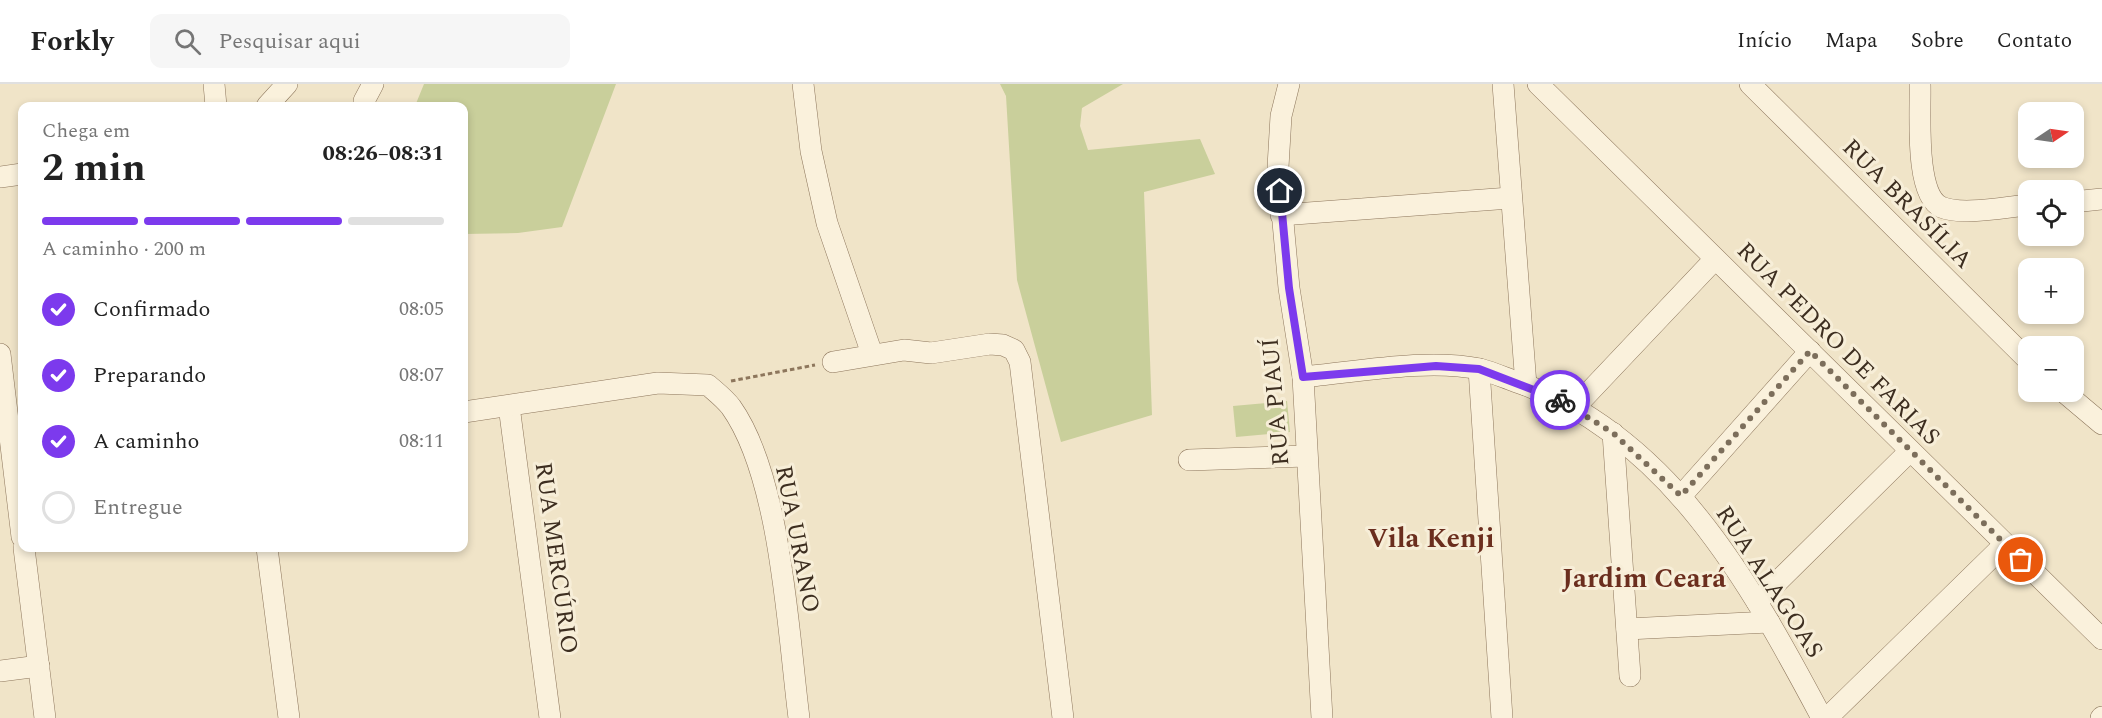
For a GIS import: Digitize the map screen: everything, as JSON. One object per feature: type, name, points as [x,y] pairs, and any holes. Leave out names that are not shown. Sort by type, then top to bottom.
[{"type":"street","points":[[214,84],[216,102]]},
{"type":"street","points":[[271,102],[287,84]]},
{"type":"street","points":[[803,84],[811,151],[827,223],[872,354]]},
{"type":"street","name":"RUA PIAUÍ","points":[[1289,84],[1279,135],[1281,215],[1289,288],[1303,377],[1322,718]]},
{"type":"street","points":[[1503,84],[1526,385]]},
{"type":"street","name":"RUA PEDRO DE FARIAS","points":[[1538,84],[2102,639]]},
{"type":"street","points":[[1920,84],[1922,163],[1926,190],[1940,206],[1953,210],[2018,207]]},
{"type":"street","name":"RUA BRASÍLIA","points":[[1758,87],[2018,350]]},
{"type":"street","points":[[0,177],[18,175]]},
{"type":"street","points":[[1281,215],[1510,198]]},
{"type":"street","points":[[2084,201],[2102,199]]},
{"type":"street","points":[[1575,407],[1715,259]]},
{"type":"street","points":[[833,362],[904,350],[931,353],[990,344],[1003,345],[1014,350],[1020,362],[1063,718]]},
{"type":"street","points":[[1681,496],[1810,351]]},
{"type":"street","points":[[0,354],[16,431],[6,460],[18,518]]},
{"type":"street","name":"RUA ALAGOAS","points":[[1303,377],[1436,366],[1479,369],[1526,385],[1575,407],[1613,433],[1681,496],[1757,602],[1822,718]]},
{"type":"street","points":[[1479,369],[1502,718]]},
{"type":"street","points":[[468,411],[658,383],[708,385]]},
{"type":"street","name":"RUA URANO","points":[[708,385],[730,406],[747,436],[765,484],[781,572],[799,718]]},
{"type":"street","points":[[2076,402],[2102,424]]},
{"type":"street","name":"RUA MERCÚRIO","points":[[509,406],[550,718]]},
{"type":"street","points":[[1613,433],[1630,676]]},
{"type":"street","points":[[1757,602],[1910,451]]},
{"type":"street","points":[[1189,460],[1306,456]]},
{"type":"street","points":[[1827,718],[2005,544]]},
{"type":"street","points":[[25,552],[45,718]]},
{"type":"street","points":[[268,552],[289,718]]},
{"type":"street","points":[[1627,629],[1769,622]]},
{"type":"street","points":[[0,671],[39,666]]},
{"type":"path","points":[[708,385],[833,362]]},
{"type":"green space","points":[[424,84],[616,84],[562,227],[518,233],[468,234],[468,102],[417,102]]},
{"type":"green space","points":[[1000,84],[1123,84],[1082,108],[1080,126],[1088,150],[1200,139],[1215,174],[1144,192],[1152,415],[1061,442],[1017,280],[1006,96]]},
{"type":"green space","points":[[1287,401],[1290,432],[1236,437],[1233,406]]},
{"type":"way so far","points":[[1560,400],[1575,407],[1613,433],[1640,455],[1681,496],[1810,351],[2021,560]]},
{"type":"district","name":"Vila Kenji","points":[[1431,539]]},
{"type":"district","name":"Jardim Ceará","points":[[1644,579]]},
{"type":"route","points":[[1280,191],[1289,288],[1303,377],[1436,366],[1479,369],[1526,385],[1560,400]]}]
